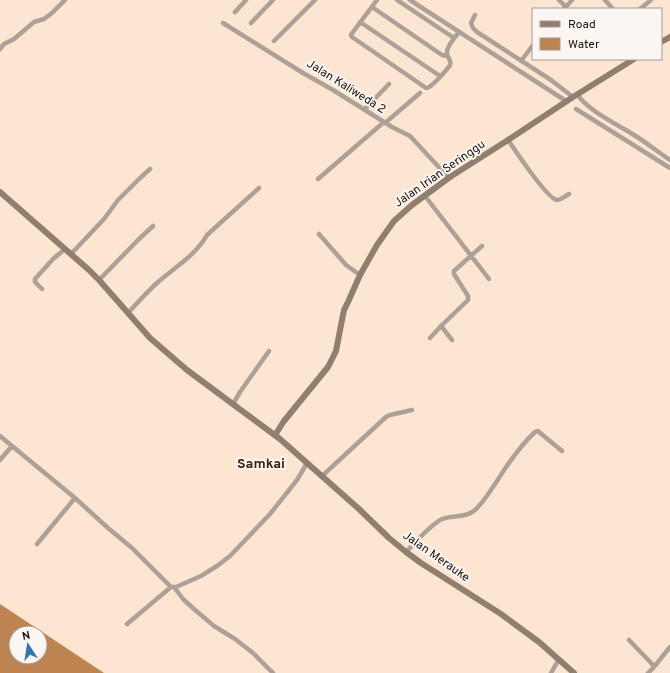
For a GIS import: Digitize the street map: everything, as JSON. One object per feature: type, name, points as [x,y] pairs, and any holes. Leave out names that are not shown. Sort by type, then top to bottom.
[{"type":"street","points":[[0,49],[4,44],[34,22],[44,19],[52,13],[65,0]]},
{"type":"street","points":[[235,12],[246,0]]},
{"type":"street","points":[[251,23],[273,0]]},
{"type":"street","points":[[274,40],[314,0]]},
{"type":"street","points":[[377,0],[360,22],[352,34],[352,37],[427,88],[432,85],[450,66],[446,52],[459,32]]},
{"type":"street","points":[[397,0],[454,38]]},
{"type":"street","points":[[410,0],[459,32],[572,98],[579,98],[590,108],[639,138],[670,160]]},
{"type":"street","points":[[559,0],[565,8],[572,0]]},
{"type":"street","points":[[605,0],[612,8]]},
{"type":"street","points":[[641,8],[651,0]]},
{"type":"street","points":[[372,8],[442,56],[447,56]]},
{"type":"street","points":[[424,18],[428,12]]},
{"type":"street","points":[[475,15],[471,23],[477,32],[551,80],[572,98]]},
{"type":"street","points":[[360,22],[440,76]]},
{"type":"street","name":"Jalan Kaliweda 2","points":[[223,23],[392,127],[410,136],[449,178]]},
{"type":"street","points":[[521,60],[532,45]]},
{"type":"street","name":"Jalan Irian Seringgu","points":[[275,435],[284,421],[334,358],[344,310],[360,275],[387,229],[394,221],[402,213],[449,178],[632,60]]},
{"type":"street","points":[[365,109],[389,84]]},
{"type":"street","points":[[318,178],[420,93]]},
{"type":"street","points":[[576,108],[670,168]]},
{"type":"street","points":[[508,140],[537,180],[550,195],[557,200],[568,194]]},
{"type":"street","points":[[71,254],[104,219],[118,200],[150,169]]},
{"type":"street","points":[[128,312],[158,282],[184,262],[202,244],[207,235],[258,188]]},
{"type":"street","name":"Jalan Merauke","points":[[0,192],[99,280],[150,338],[187,370],[275,435],[406,552],[529,634],[574,673]]},
{"type":"street","points":[[425,196],[489,279]]},
{"type":"street","points":[[99,280],[138,240],[154,226]]},
{"type":"street","points":[[319,234],[346,266],[360,275]]},
{"type":"street","points":[[430,338],[468,300],[468,296],[454,274],[454,271],[482,246]]},
{"type":"street","points":[[42,289],[35,282],[35,279],[53,259],[65,249]]},
{"type":"street","points":[[441,326],[452,340]]},
{"type":"street","points":[[233,404],[270,351]]},
{"type":"street","points":[[322,476],[386,417],[412,410]]},
{"type":"street","points":[[406,552],[440,520],[464,515],[475,510],[489,494],[509,463],[535,432],[539,432],[562,451]]},
{"type":"street","points":[[0,436],[75,498],[132,548],[194,609],[214,626],[236,639],[273,673]]},
{"type":"street","points":[[0,460],[12,446]]},
{"type":"street","points":[[127,624],[172,587],[186,583],[200,576],[230,556],[270,514],[297,480],[307,463]]},
{"type":"street","points":[[37,544],[75,498]]},
{"type":"street","points":[[629,640],[654,667]]},
{"type":"street","points":[[648,673],[670,647]]},
{"type":"street","points":[[551,673],[559,659]]},
{"type":"water","points":[[0,604],[32,625],[8,625],[8,665],[48,665],[48,636],[104,673],[0,673]]},
{"type":"district","name":"Samkai","points":[[261,464]]}]
